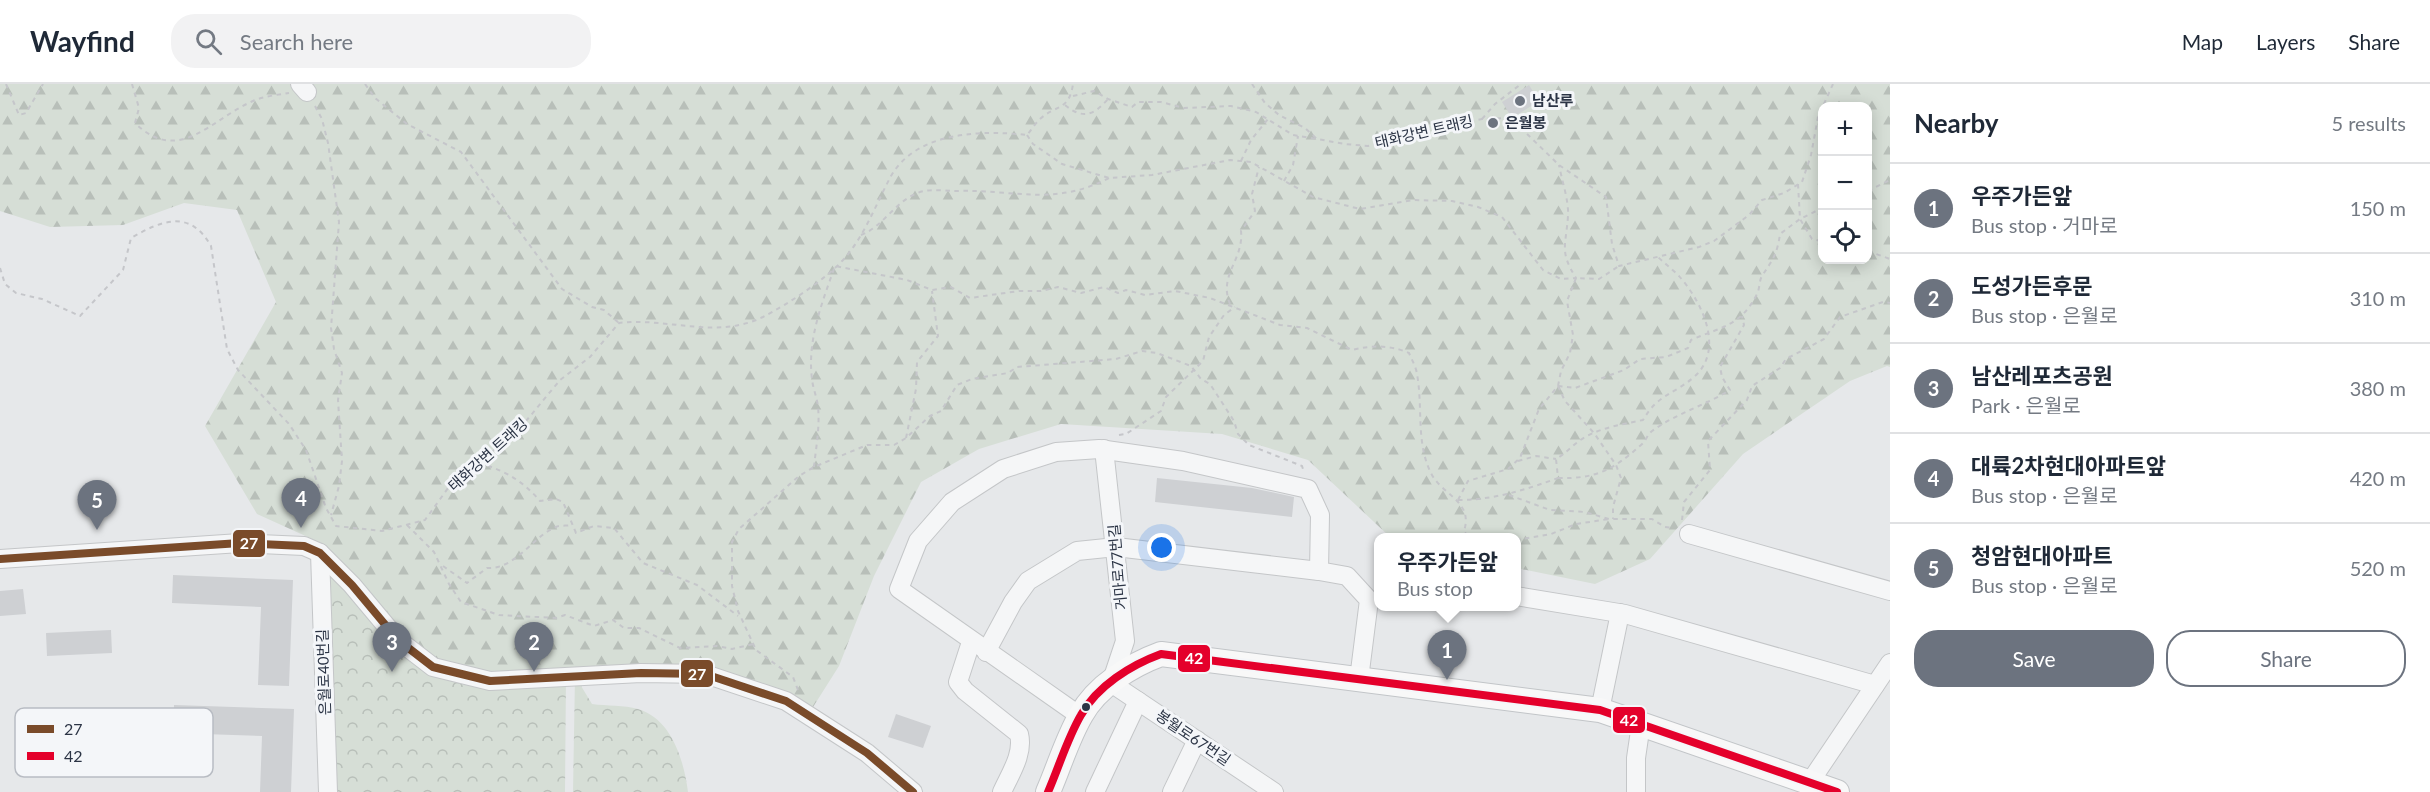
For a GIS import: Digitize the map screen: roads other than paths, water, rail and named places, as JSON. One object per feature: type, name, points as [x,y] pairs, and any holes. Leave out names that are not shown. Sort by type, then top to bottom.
[{"type":"main road","points":[[1048,792],[1080,716],[1089,702],[1134,664],[1161,654],[1600,710],[1837,792]]},
{"type":"street","points":[[1080,716],[971,642],[899,589],[918,541],[952,502],[1004,469],[1056,452],[1104,449],[1183,461],[1308,489],[1320,515],[1319,571]]},
{"type":"street","name":"거마로77번길","points":[[1104,449],[1125,641],[1111,683]]},
{"type":"street","points":[[1689,534],[1890,591]]},
{"type":"street","points":[[0,559],[240,543],[304,546],[321,553],[352,585],[398,640],[433,667],[489,681],[641,673],[705,674],[786,701],[867,753],[913,792]]},
{"type":"street","points":[[986,652],[1013,602],[1029,581],[1077,551],[1116,547],[1347,576],[1370,600],[1359,680]]},
{"type":"street","name":"은월로40번길","points":[[321,553],[328,792]]},
{"type":"street","points":[[1521,597],[1620,613],[1875,685]]},
{"type":"street","points":[[1600,710],[1620,613]]},
{"type":"street","points":[[971,642],[958,682],[965,691],[1019,734],[1020,750],[1002,792]]},
{"type":"street","points":[[1810,783],[1890,663]]},
{"type":"street","name":"봉월로67번길","points":[[1111,683],[1274,792]]},
{"type":"street","points":[[1095,792],[1138,701]]},
{"type":"street","points":[[1636,792],[1636,758],[1641,724]]},
{"type":"street","points":[[1177,790],[1197,740]]},
{"type":"place","name":"남산루","points":[[1520,101]]},
{"type":"place","name":"은월봉","points":[[1493,123]]},
{"type":"place","name":"대륙2차현대아파트앞","points":[[301,528]]},
{"type":"place","name":"청암현대아파트","points":[[97,530]]},
{"type":"place","name":"남산레포츠공원","points":[[392,672]]},
{"type":"place","name":"도성가든후문","points":[[534,672]]},
{"type":"place","name":"우주가든앞","points":[[1447,680]]}]
